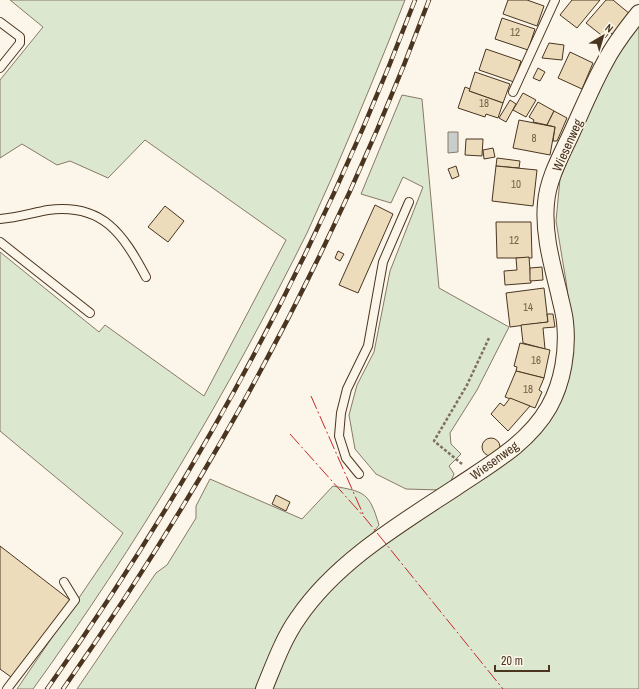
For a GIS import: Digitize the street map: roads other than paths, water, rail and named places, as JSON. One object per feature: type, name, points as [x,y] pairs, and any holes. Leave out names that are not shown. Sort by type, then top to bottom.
[{"type":"street","name":"Wiesenweg","points":[[264,689],[281,649],[298,618],[320,590],[351,561],[408,519],[502,458],[532,431],[549,406],[560,379],[565,351],[565,321],[551,261],[546,231],[546,203],[549,185],[557,164],[604,63],[639,13]]},
{"type":"lane","points":[[513,92],[555,0]]},
{"type":"lane","points":[[0,22],[20,37],[20,42],[0,68]]},
{"type":"lane","points":[[359,474],[346,458],[339,436],[341,412],[347,389],[368,346],[383,262],[409,202]]},
{"type":"lane","points":[[0,219],[50,210],[72,210],[93,215],[110,224],[118,232],[132,250],[146,277]]},
{"type":"lane","points":[[0,242],[90,313]]},
{"type":"lane","points":[[7,689],[75,600],[64,582]]},
{"type":"railway","points":[[47,689],[103,608],[156,525],[206,442],[253,356],[298,270],[339,182],[378,92],[415,0]]},
{"type":"railway","points":[[63,689],[171,526],[221,442],[268,356],[313,270],[355,181],[429,0]]}]
